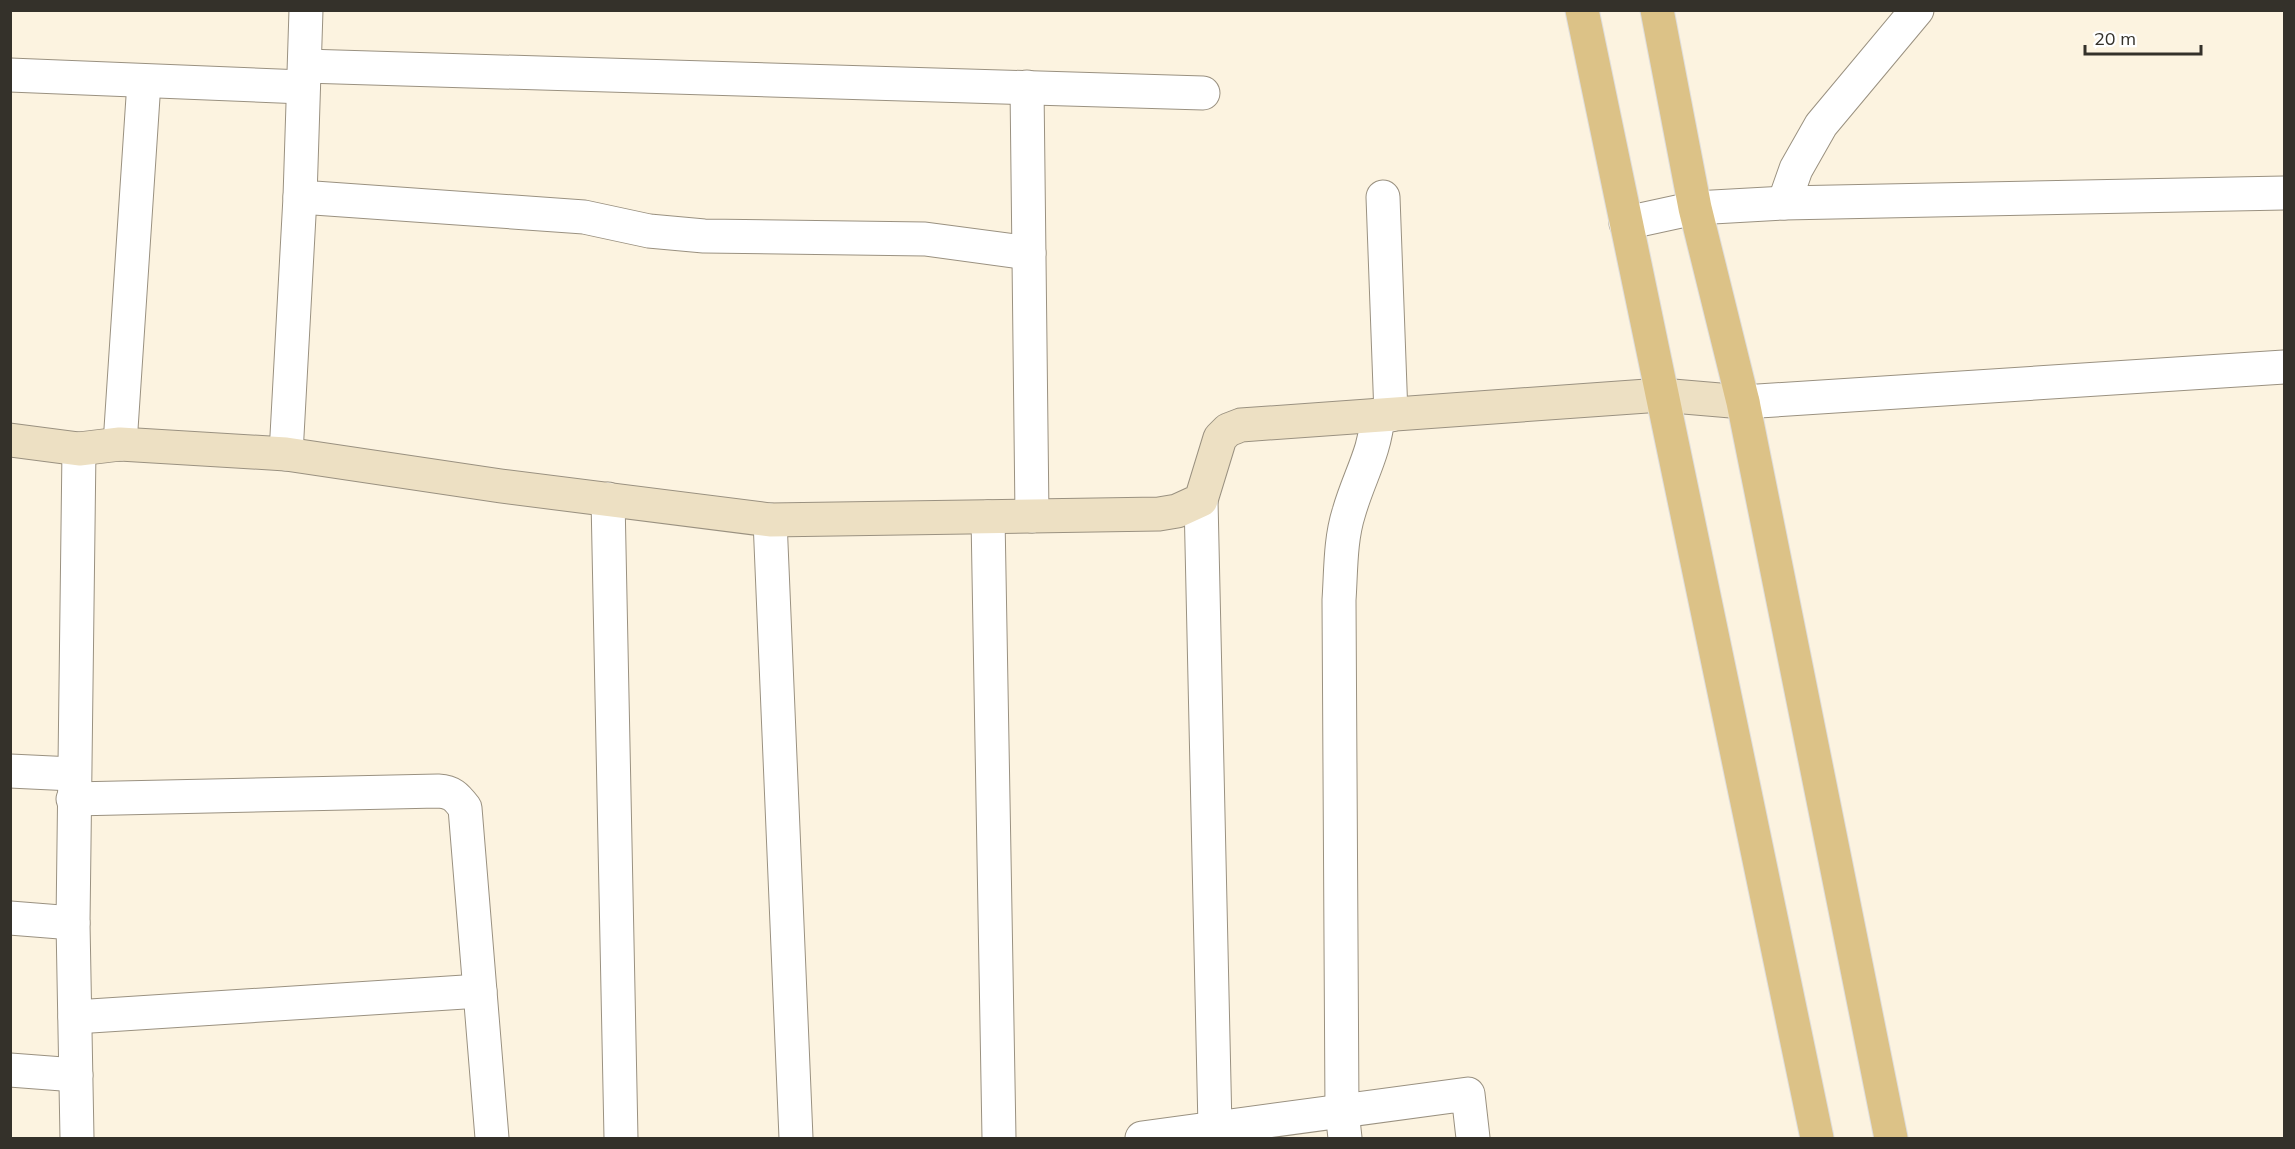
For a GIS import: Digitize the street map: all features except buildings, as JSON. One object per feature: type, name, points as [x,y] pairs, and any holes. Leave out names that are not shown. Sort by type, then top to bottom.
[{"type":"main road","points":[[1582,10],[1817,1138]]},
{"type":"main road","points":[[1657,10],[1695,208],[1743,402],[1891,1138]]},
{"type":"street","points":[[286,454],[300,197],[306,10]]},
{"type":"street","points":[[1785,203],[1796,169],[1821,125],[1917,10]]},
{"type":"street","points":[[10,75],[144,81],[304,77],[1027,87],[1203,93]]},
{"type":"street","points":[[120,444],[144,81]]},
{"type":"street","points":[[1027,87],[1032,516]]},
{"type":"street","points":[[1626,223],[1695,208],[1785,203],[2284,193]]},
{"type":"street","points":[[300,197],[584,217],[649,231],[704,236],[925,239],[1029,253]]},
{"type":"street","points":[[1343,1125],[1339,612],[1342,552],[1348,514],[1385,415],[1383,197]]},
{"type":"street","points":[[1215,1128],[1201,500],[1220,438],[1228,430],[1241,425],[1661,394],[1743,402],[2284,367]]},
{"type":"street","points":[[10,440],[79,448],[120,444],[286,454],[501,486],[770,520],[1159,514],[1178,511],[1201,500]]},
{"type":"street","points":[[77,1138],[73,786],[79,448]]},
{"type":"street","points":[[608,499],[621,1138]]},
{"type":"street","points":[[988,517],[999,1138]]},
{"type":"street","points":[[770,520],[796,1138]]},
{"type":"street","points":[[10,771],[73,786],[450,792],[457,797],[465,808],[492,1138]]},
{"type":"street","points":[[10,918],[73,922]]},
{"type":"street","points":[[75,1017],[480,991]]},
{"type":"street","points":[[10,1070],[76,1075]]},
{"type":"street","points":[[1142,1138],[1215,1128],[1343,1125],[1468,1094],[1473,1138]]}]
